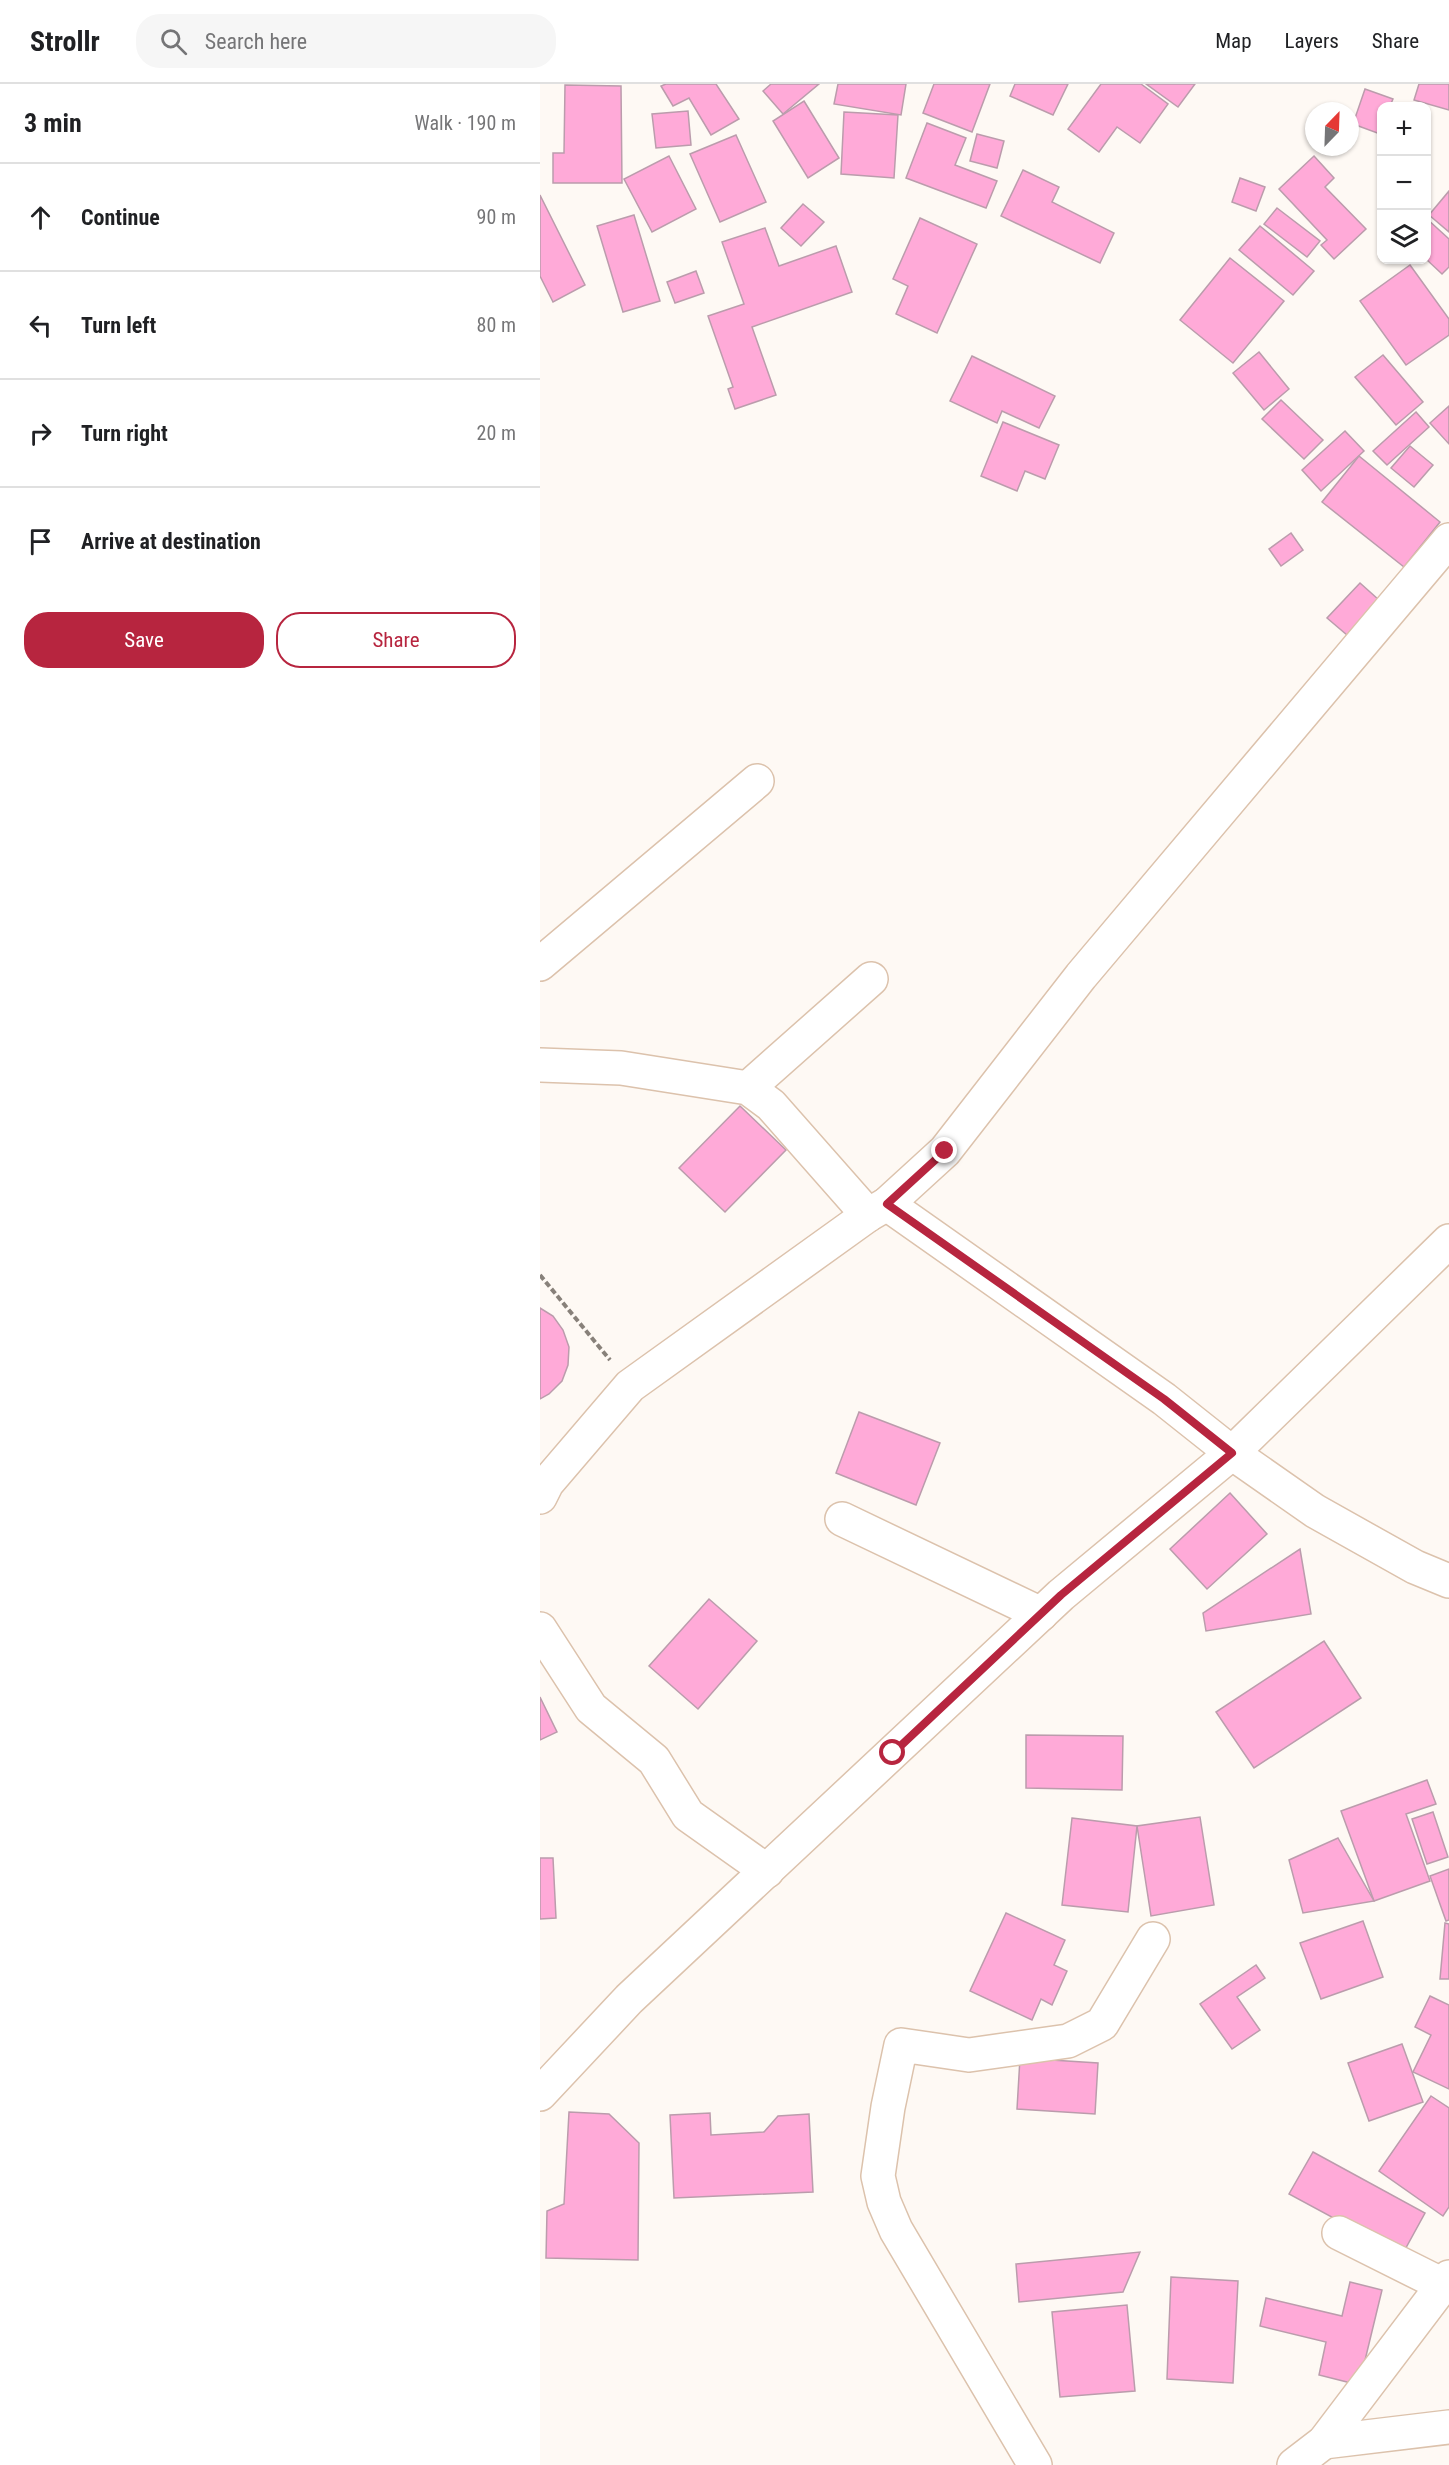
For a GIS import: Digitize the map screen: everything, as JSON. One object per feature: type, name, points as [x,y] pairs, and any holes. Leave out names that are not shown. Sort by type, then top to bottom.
[{"type":"street","points":[[540,1497],[547,1483],[630,1386],[878,1209],[945,1151],[1081,976],[1449,540]]},
{"type":"street","points":[[540,964],[757,781]]},
{"type":"street","points":[[748,1088],[871,979]]},
{"type":"street","points":[[540,1065],[621,1068],[748,1088],[771,1106],[878,1209],[1164,1399],[1232,1453],[1315,1511],[1415,1567],[1449,1581]]},
{"type":"street","points":[[540,2094],[629,1999],[1041,1614],[1232,1453],[1449,1241]]},
{"type":"street","points":[[842,1519],[1041,1614]]},
{"type":"street","points":[[540,1629],[591,1708],[654,1760],[688,1815],[767,1871]]},
{"type":"street","points":[[1035,2465],[896,2230],[884,2202],[878,2176],[888,2107],[901,2045],[969,2055],[1068,2041],[1102,2024],[1153,1939]]},
{"type":"street","points":[[1294,2465],[1323,2442],[1446,2281],[1339,2233]]},
{"type":"street","points":[[1323,2442],[1449,2427]]},
{"type":"path","points":[[540,1275],[630,1386]]},
{"type":"building","points":[[666,84],[716,84],[739,119],[711,135],[689,98],[673,106],[661,86]]},
{"type":"building","points":[[771,84],[819,84],[783,114],[763,91]]},
{"type":"building","points":[[838,84],[906,84],[901,115],[834,104]]},
{"type":"building","points":[[934,84],[990,84],[972,132],[923,113]]},
{"type":"building","points":[[1015,84],[1068,84],[1053,115],[1010,96]]},
{"type":"building","points":[[1101,84],[1141,84],[1168,104],[1140,143],[1117,127],[1099,152],[1068,129]]},
{"type":"building","points":[[1146,84],[1195,84],[1178,107]]},
{"type":"building","points":[[1419,84],[1449,84],[1449,110],[1431,105],[1431,102],[1414,100]]},
{"type":"building","points":[[565,85],[621,86],[622,183],[553,183],[553,153],[564,153]]},
{"type":"building","points":[[1365,89],[1393,99],[1392,102],[1377,102],[1377,133],[1359,126],[1359,106]]},
{"type":"building","points":[[804,101],[839,158],[808,178],[773,121]]},
{"type":"building","points":[[688,111],[691,145],[656,148],[652,114]]},
{"type":"building","points":[[844,112],[898,115],[894,178],[841,174]]},
{"type":"building","points":[[927,123],[966,138],[955,165],[997,181],[986,208],[906,178]]},
{"type":"building","points":[[977,134],[1004,141],[997,168],[970,161]]},
{"type":"building","points":[[736,135],[766,202],[720,222],[690,154]]},
{"type":"building","points":[[669,156],[696,209],[652,232],[624,179]]},
{"type":"building","points":[[1314,156],[1334,178],[1325,187],[1366,229],[1334,259],[1321,245],[1327,240],[1279,189]]},
{"type":"building","points":[[1023,170],[1059,187],[1052,202],[1114,233],[1100,263],[1001,216]]},
{"type":"building","points":[[1240,178],[1265,187],[1256,211],[1232,202]]},
{"type":"building","points":[[1449,191],[1449,232],[1431,217],[1431,213]]},
{"type":"building","points":[[540,195],[585,285],[553,302],[540,276]]},
{"type":"building","points":[[803,204],[824,222],[801,246],[781,228]]},
{"type":"building","points":[[1277,208],[1320,241],[1307,257],[1264,224]]},
{"type":"building","points":[[634,215],[660,301],[623,312],[597,226]]},
{"type":"building","points":[[920,218],[977,244],[937,333],[896,314],[908,286],[893,279]]},
{"type":"building","points":[[1431,223],[1449,239],[1449,267],[1442,274],[1431,264]]},
{"type":"building","points":[[1260,226],[1314,271],[1293,295],[1239,250]]},
{"type":"building","points":[[765,228],[779,266],[836,246],[852,292],[752,327],[776,395],[735,409],[728,389],[733,387],[708,316],[744,304],[722,242]]},
{"type":"building","points":[[1230,258],[1284,301],[1233,363],[1180,320]]},
{"type":"building","points":[[1410,265],[1449,319],[1449,335],[1406,365],[1360,301]]},
{"type":"building","points":[[696,271],[704,293],[675,303],[667,282]]},
{"type":"building","points":[[1259,352],[1289,389],[1264,410],[1233,373]]},
{"type":"building","points":[[1383,355],[1423,402],[1396,425],[1355,377]]},
{"type":"building","points":[[972,356],[1055,396],[1039,428],[1002,411],[997,423],[950,401]]},
{"type":"building","points":[[1281,400],[1323,440],[1304,459],[1262,419]]},
{"type":"building","points":[[1449,406],[1449,444],[1430,423]]},
{"type":"building","points":[[1416,412],[1429,427],[1387,465],[1373,451]]},
{"type":"building","points":[[1003,422],[1059,445],[1045,479],[1025,471],[1017,491],[981,476]]},
{"type":"building","points":[[1345,431],[1364,451],[1321,491],[1302,470]]},
{"type":"building","points":[[1410,446],[1433,465],[1414,487],[1391,468]]},
{"type":"building","points":[[1359,456],[1440,522],[1404,567],[1322,502]]},
{"type":"building","points":[[1291,533],[1303,550],[1281,566],[1269,549]]},
{"type":"building","points":[[1360,583],[1379,600],[1347,635],[1327,618]]},
{"type":"building","points":[[740,1106],[786,1150],[725,1212],[679,1168]]},
{"type":"building","points":[[540,1308],[553,1316],[563,1330],[569,1347],[568,1365],[562,1381],[549,1394],[540,1399]]},
{"type":"building","points":[[859,1412],[940,1443],[916,1505],[836,1473]]},
{"type":"building","points":[[1230,1493],[1267,1534],[1207,1589],[1170,1549]]},
{"type":"building","points":[[1300,1549],[1311,1614],[1206,1631],[1203,1613]]},
{"type":"building","points":[[709,1599],[757,1641],[698,1709],[649,1666]]},
{"type":"building","points":[[1324,1641],[1361,1698],[1254,1768],[1216,1712]]},
{"type":"building","points":[[540,1697],[557,1732],[540,1740]]},
{"type":"building","points":[[1026,1735],[1123,1736],[1122,1790],[1026,1788]]},
{"type":"building","points":[[1427,1780],[1436,1804],[1406,1814],[1430,1881],[1374,1901],[1341,1811]]},
{"type":"building","points":[[1433,1812],[1448,1857],[1427,1864],[1412,1819]]},
{"type":"building","points":[[1200,1817],[1214,1905],[1151,1916],[1137,1826]]},
{"type":"building","points":[[1072,1818],[1137,1826],[1128,1912],[1062,1905]]},
{"type":"building","points":[[1338,1838],[1374,1901],[1303,1913],[1289,1860]]},
{"type":"building","points":[[540,1858],[553,1858],[556,1918],[540,1919]]},
{"type":"building","points":[[1449,1869],[1449,1920],[1446,1921],[1430,1876]]},
{"type":"building","points":[[1006,1913],[1065,1940],[1054,1965],[1067,1971],[1052,2005],[1041,1999],[1032,2020],[970,1991]]},
{"type":"building","points":[[1363,1921],[1383,1977],[1321,1999],[1300,1943]]},
{"type":"building","points":[[1445,1923],[1449,1924],[1449,1979],[1440,1979]]},
{"type":"building","points":[[1256,1965],[1265,1978],[1237,1997],[1260,2030],[1232,2049],[1200,2004]]},
{"type":"building","points":[[1430,1996],[1449,2005],[1449,2089],[1413,2072],[1431,2035],[1415,2027]]},
{"type":"building","points":[[1402,2044],[1423,2102],[1369,2121],[1348,2063]]},
{"type":"building","points":[[1020,2058],[1098,2063],[1095,2114],[1017,2109]]},
{"type":"building","points":[[1431,2096],[1449,2108],[1449,2207],[1443,2216],[1379,2171]]},
{"type":"building","points":[[569,2112],[609,2114],[639,2143],[638,2260],[546,2258],[547,2211],[564,2204]]},
{"type":"building","points":[[710,2113],[711,2135],[764,2132],[778,2116],[809,2114],[813,2192],[674,2198],[670,2115]]},
{"type":"building","points":[[1313,2152],[1425,2213],[1402,2255],[1289,2194]]},
{"type":"building","points":[[1140,2252],[1123,2292],[1019,2302],[1016,2264]]},
{"type":"building","points":[[1171,2277],[1238,2281],[1233,2383],[1167,2379]]},
{"type":"building","points":[[1350,2282],[1382,2290],[1359,2385],[1319,2375],[1326,2342],[1260,2326],[1266,2298],[1342,2316]]},
{"type":"building","points":[[1127,2305],[1135,2391],[1060,2397],[1052,2312]]},
{"type":"route","points":[[893,1753],[1061,1595],[1232,1453],[1164,1399],[887,1204],[945,1151]]}]
